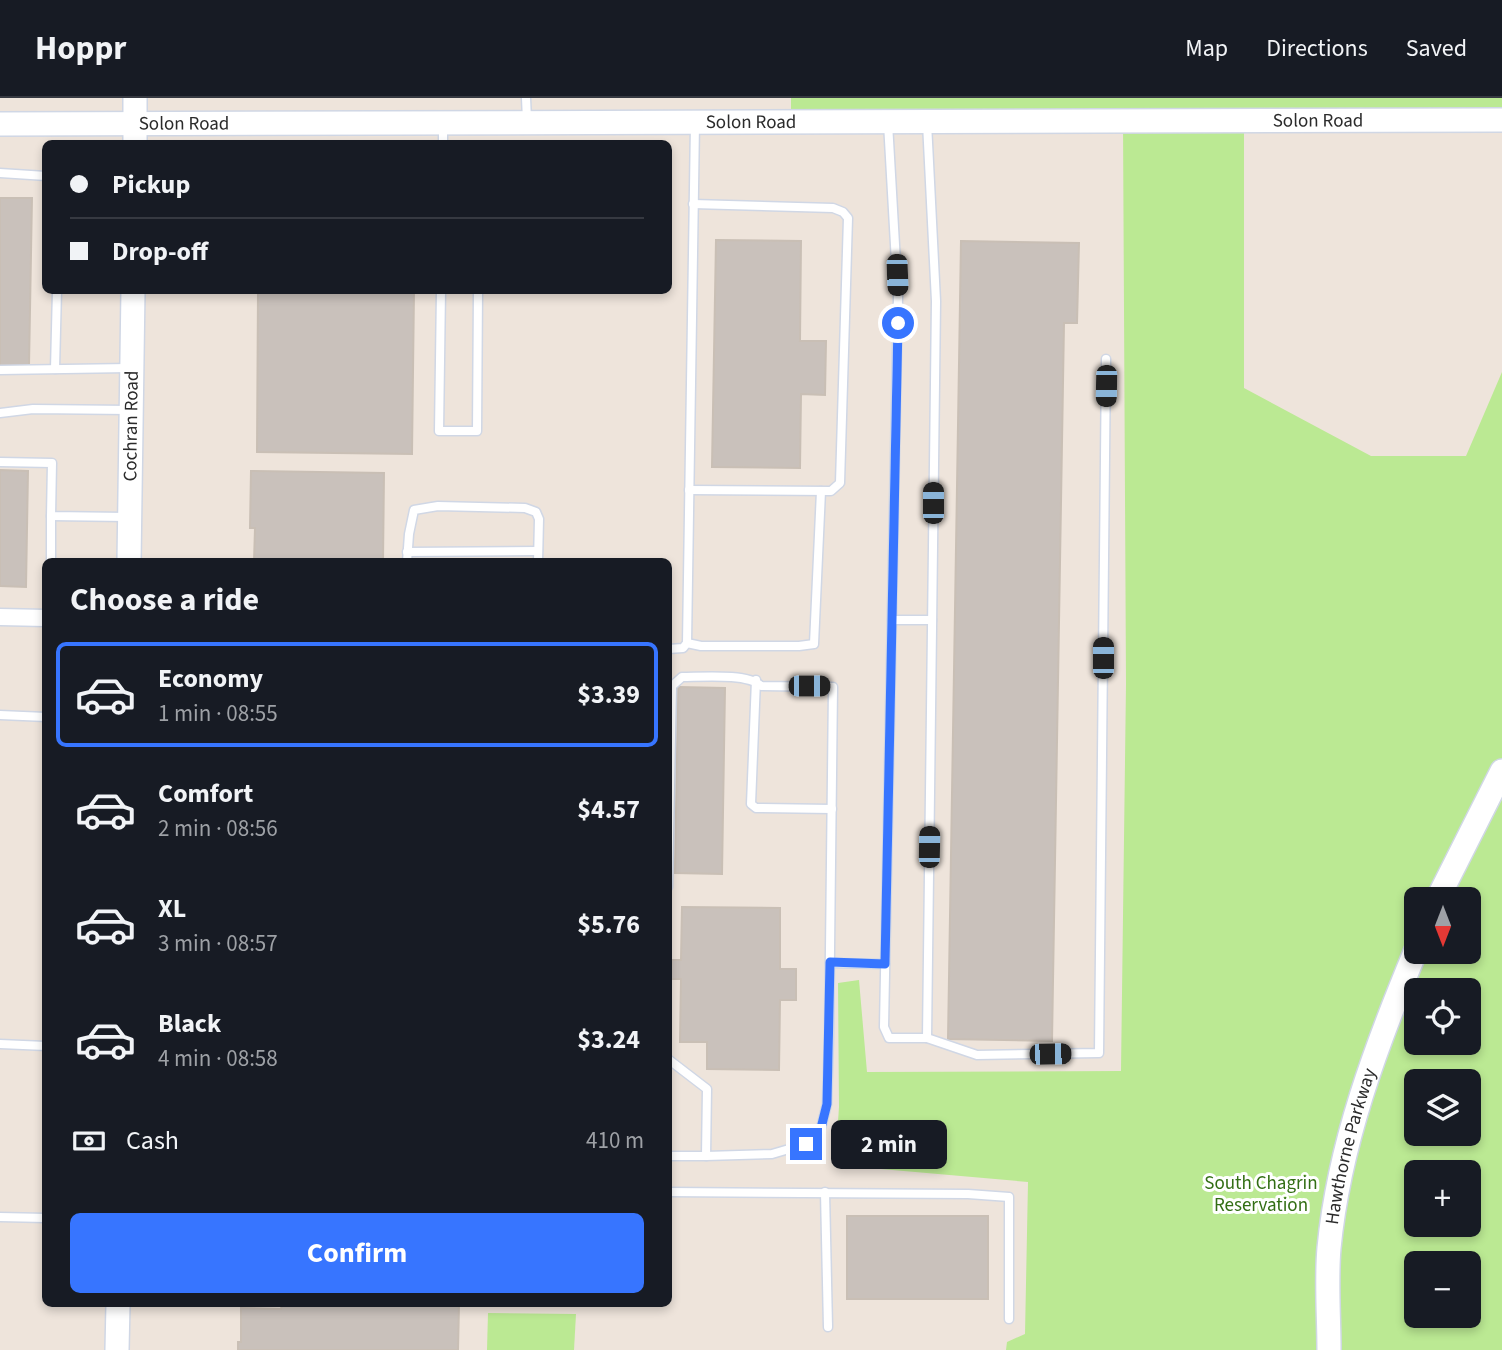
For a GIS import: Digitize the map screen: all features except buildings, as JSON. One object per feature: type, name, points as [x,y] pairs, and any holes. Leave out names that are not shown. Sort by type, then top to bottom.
[{"type":"street","points":[[135,98],[135,134]]},
{"type":"street","name":"Solon Road","points":[[0,124],[135,134],[443,134],[527,123],[1502,120]]},
{"type":"street","name":"Cochran Road","points":[[129,558],[133,294]]},
{"type":"street","points":[[0,617],[42,618]]},
{"type":"street","points":[[1444,887],[1502,771]]},
{"type":"street","name":"Hawthorne Parkway","points":[[1329,1350],[1329,1249],[1343,1160],[1365,1082],[1411,964]]},
{"type":"street","points":[[117,1350],[118,1307]]},
{"type":"lane","points":[[526,98],[527,123]]},
{"type":"lane","points":[[672,649],[683,648],[687,643],[695,123]]},
{"type":"lane","points":[[888,123],[898,296],[884,1027],[889,1038],[927,1038],[977,1055],[1098,1053],[1106,359]]},
{"type":"lane","points":[[927,123],[936,301],[927,1038]]},
{"type":"lane","points":[[0,173],[42,176]]},
{"type":"lane","points":[[689,490],[831,491],[840,483],[848,218],[843,212],[833,208],[693,204]]},
{"type":"lane","points":[[55,369],[57,294]]},
{"type":"lane","points":[[441,294],[439,431],[477,431],[478,294]]},
{"type":"lane","points":[[0,370],[132,368]]},
{"type":"lane","points":[[0,414],[33,410],[131,410]]},
{"type":"lane","points":[[0,462],[52,463],[51,558]]},
{"type":"lane","points":[[687,643],[701,646],[814,644],[821,491]]},
{"type":"lane","points":[[407,558],[414,510],[438,506],[524,508],[536,512],[539,519],[538,558]]},
{"type":"lane","points":[[51,516],[130,517]]},
{"type":"lane","points":[[407,552],[538,551]]},
{"type":"lane","points":[[892,620],[932,620]]},
{"type":"lane","points":[[672,686],[682,677],[755,680],[761,686],[833,687],[827,1104],[821,1128],[806,1144],[772,1154],[672,1156]]},
{"type":"lane","points":[[755,680],[751,804],[756,808],[832,809]]},
{"type":"lane","points":[[0,715],[42,717]]},
{"type":"lane","points":[[830,962],[885,964]]},
{"type":"lane","points":[[0,1044],[42,1046]]},
{"type":"lane","points":[[672,1062],[707,1089],[706,1156]]},
{"type":"lane","points":[[672,1192],[968,1194],[1009,1197],[1009,1319]]},
{"type":"lane","points":[[825,1192],[828,1327]]},
{"type":"lane","points":[[0,1217],[42,1217]]},
{"type":"green space","name":"South Chagrin Reservation","points":[[791,98],[1502,98],[1502,120],[1244,122],[1244,388],[1371,456],[1466,456],[1502,372],[1502,1350],[1006,1350],[1007,1342],[1025,1334],[1028,1182],[835,1165],[839,1107],[838,983],[859,980],[867,1072],[1121,1071],[1126,684],[1123,122],[791,123]]},
{"type":"green space","points":[[488,1313],[576,1314],[574,1350],[487,1350]]},
{"type":"route","points":[[806,1144],[821,1128],[827,1104],[830,962],[885,964],[898,323]]}]
